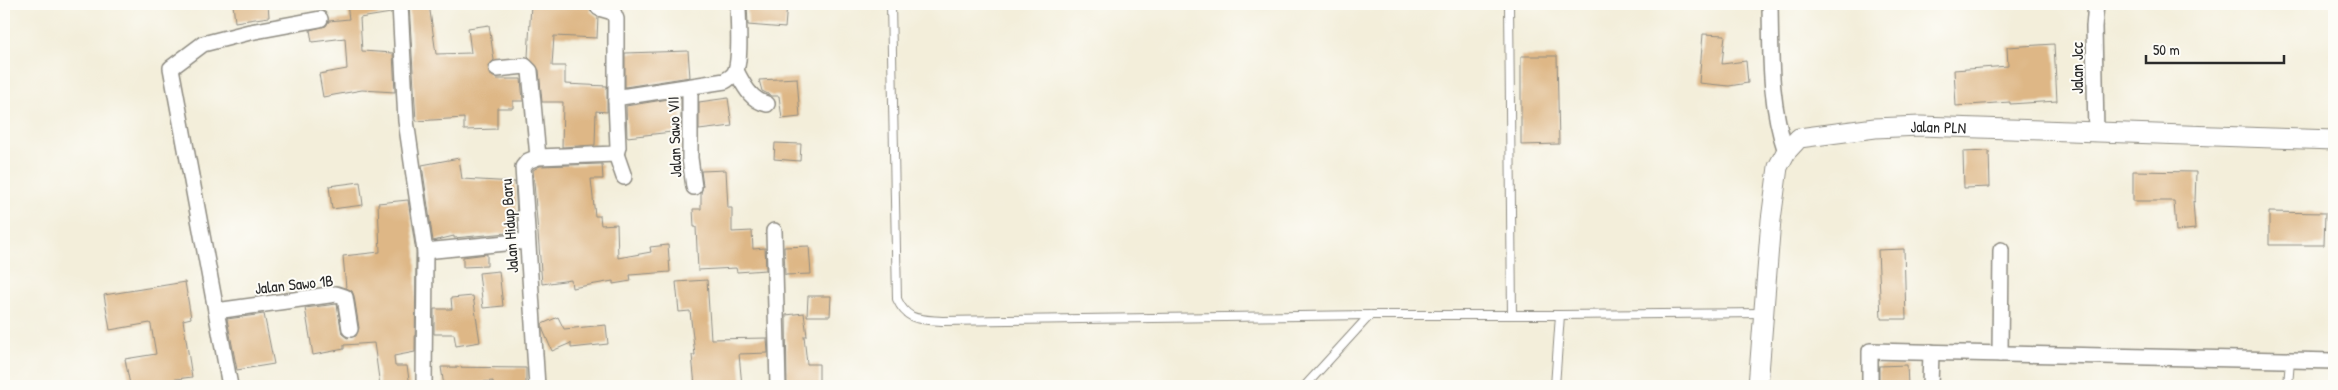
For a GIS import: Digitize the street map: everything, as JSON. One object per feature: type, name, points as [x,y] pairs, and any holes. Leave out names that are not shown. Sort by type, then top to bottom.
[{"type":"street","points":[[400,4],[406,121],[426,251],[424,386]]},
{"type":"street","points":[[738,4],[736,71],[750,95],[760,102],[768,104]]},
{"type":"street","points":[[1758,386],[1771,220],[1778,167],[1786,152],[1777,127],[1773,103],[1770,4]]},
{"type":"street","name":"Jalan Jcc","points":[[2096,4],[2094,27],[2096,133]]},
{"type":"street","points":[[599,8],[613,12],[616,19],[618,147],[616,154],[624,177]]},
{"type":"street","points":[[230,386],[172,68],[204,44],[250,32],[320,18]]},
{"type":"street","points":[[497,69],[525,66],[530,71],[538,157],[616,154]]},
{"type":"street","points":[[616,101],[627,95],[725,81],[732,77],[736,71]]},
{"type":"street","name":"Jalan Sawo VII","points":[[690,87],[690,145],[694,187]]},
{"type":"street","name":"Jalan PLN","points":[[1786,152],[1799,138],[1875,128],[1920,126],[2334,140]]},
{"type":"street","name":"Jalan Hidup Baru","points":[[537,386],[523,167],[528,161],[538,157]]},
{"type":"street","points":[[774,231],[778,386]]},
{"type":"street","points":[[426,251],[527,241]]},
{"type":"street","points":[[2000,354],[2001,250]]},
{"type":"street","name":"Jalan Sawo 1B","points":[[216,311],[336,294],[345,297],[350,328]]},
{"type":"street","points":[[1870,386],[1870,351],[2334,361]]},
{"type":"street","points":[[1930,386],[1931,352]]},
{"type":"lane","points":[[891,4],[897,298],[903,311],[914,318],[942,321],[1370,315],[1763,313]]},
{"type":"lane","points":[[1509,4],[1512,315]]},
{"type":"lane","points":[[1305,386],[1370,315]]},
{"type":"lane","points":[[1555,386],[1560,315]]},
{"type":"lane","points":[[2288,386],[2290,360]]},
{"type":"building","points":[[233,4],[268,4],[269,17],[235,22]]},
{"type":"building","points":[[347,4],[391,4],[391,13],[360,18],[362,51],[393,53],[395,92],[362,90],[323,97],[319,74],[347,69],[345,38],[312,42],[310,30],[326,26],[329,21],[349,19]]},
{"type":"building","points":[[409,4],[429,4],[436,54],[471,53],[468,28],[489,25],[494,60],[488,66],[489,74],[497,79],[521,79],[523,101],[513,101],[513,108],[497,108],[497,129],[464,130],[464,118],[416,121]]},
{"type":"building","points":[[531,4],[591,4],[590,11],[598,17],[597,38],[554,36],[552,66],[565,66],[565,84],[607,86],[607,112],[596,111],[595,145],[562,147],[563,102],[542,102],[539,70],[528,57]]},
{"type":"building","points":[[747,4],[787,4],[785,28],[748,25]]},
{"type":"building","points":[[1703,34],[1725,35],[1722,64],[1746,61],[1748,83],[1729,86],[1699,83]]},
{"type":"building","points":[[2054,44],[2057,101],[1956,106],[1954,70],[2008,66],[2007,47]]},
{"type":"building","points":[[688,51],[690,77],[625,87],[625,53]]},
{"type":"building","points":[[1521,56],[1557,56],[1559,144],[1521,145]]},
{"type":"building","points":[[797,78],[800,117],[782,119],[779,96],[772,96],[762,91],[759,80]]},
{"type":"building","points":[[681,97],[681,131],[627,137],[626,106]]},
{"type":"building","points":[[728,98],[732,126],[699,130],[699,102]]},
{"type":"building","points":[[775,143],[801,144],[800,161],[774,159]]},
{"type":"building","points":[[1989,151],[1990,187],[1964,188],[1963,152]]},
{"type":"building","points":[[459,158],[462,179],[515,182],[518,232],[454,238],[454,236],[433,241],[422,165]]},
{"type":"building","points":[[602,164],[603,179],[591,179],[595,216],[600,216],[601,225],[617,224],[618,258],[651,252],[650,247],[668,245],[670,272],[630,275],[631,281],[613,284],[613,281],[572,288],[571,280],[542,284],[533,170],[540,166]]},
{"type":"building","points":[[726,170],[728,208],[732,208],[732,232],[752,231],[753,249],[765,248],[766,270],[737,272],[736,268],[698,270],[696,227],[694,227],[693,209],[701,209],[703,186],[701,171]]},
{"type":"building","points":[[2133,171],[2196,172],[2195,202],[2193,201],[2195,229],[2176,231],[2174,201],[2133,201]]},
{"type":"building","points":[[360,182],[363,205],[332,209],[329,186]]},
{"type":"building","points":[[408,200],[416,252],[415,352],[394,356],[395,366],[407,366],[410,386],[380,386],[374,343],[344,345],[344,349],[313,355],[305,308],[337,304],[342,334],[347,338],[356,336],[359,328],[354,296],[352,291],[346,288],[343,256],[380,252],[378,203]]},
{"type":"building","points":[[2269,212],[2325,213],[2324,245],[2269,245]]},
{"type":"building","points":[[809,246],[811,274],[785,275],[784,247]]},
{"type":"building","points":[[1904,249],[1906,319],[1881,319],[1878,250]]},
{"type":"building","points":[[487,254],[487,266],[463,267],[463,257]]},
{"type":"building","points":[[499,271],[503,306],[483,308],[479,273]]},
{"type":"building","points":[[707,280],[711,339],[767,338],[768,353],[739,354],[742,386],[695,386],[692,355],[695,355],[690,311],[679,312],[676,282]]},
{"type":"building","points":[[185,282],[191,318],[183,320],[192,377],[130,385],[125,359],[156,354],[151,325],[150,323],[110,330],[104,295]]},
{"type":"building","points":[[473,296],[480,342],[456,346],[454,334],[434,334],[434,309],[452,309],[451,298]]},
{"type":"building","points":[[808,296],[831,296],[830,316],[807,316]]},
{"type":"building","points":[[804,313],[807,336],[804,336],[807,364],[819,364],[819,386],[787,386],[786,315]]},
{"type":"building","points":[[264,314],[274,364],[237,370],[227,319]]},
{"type":"building","points":[[558,317],[564,329],[606,325],[608,344],[571,348],[571,343],[552,351],[542,324]]},
{"type":"building","points":[[1907,365],[1908,386],[1879,386],[1879,366]]},
{"type":"building","points":[[441,367],[526,368],[526,386],[493,386],[493,381],[444,386]]}]
